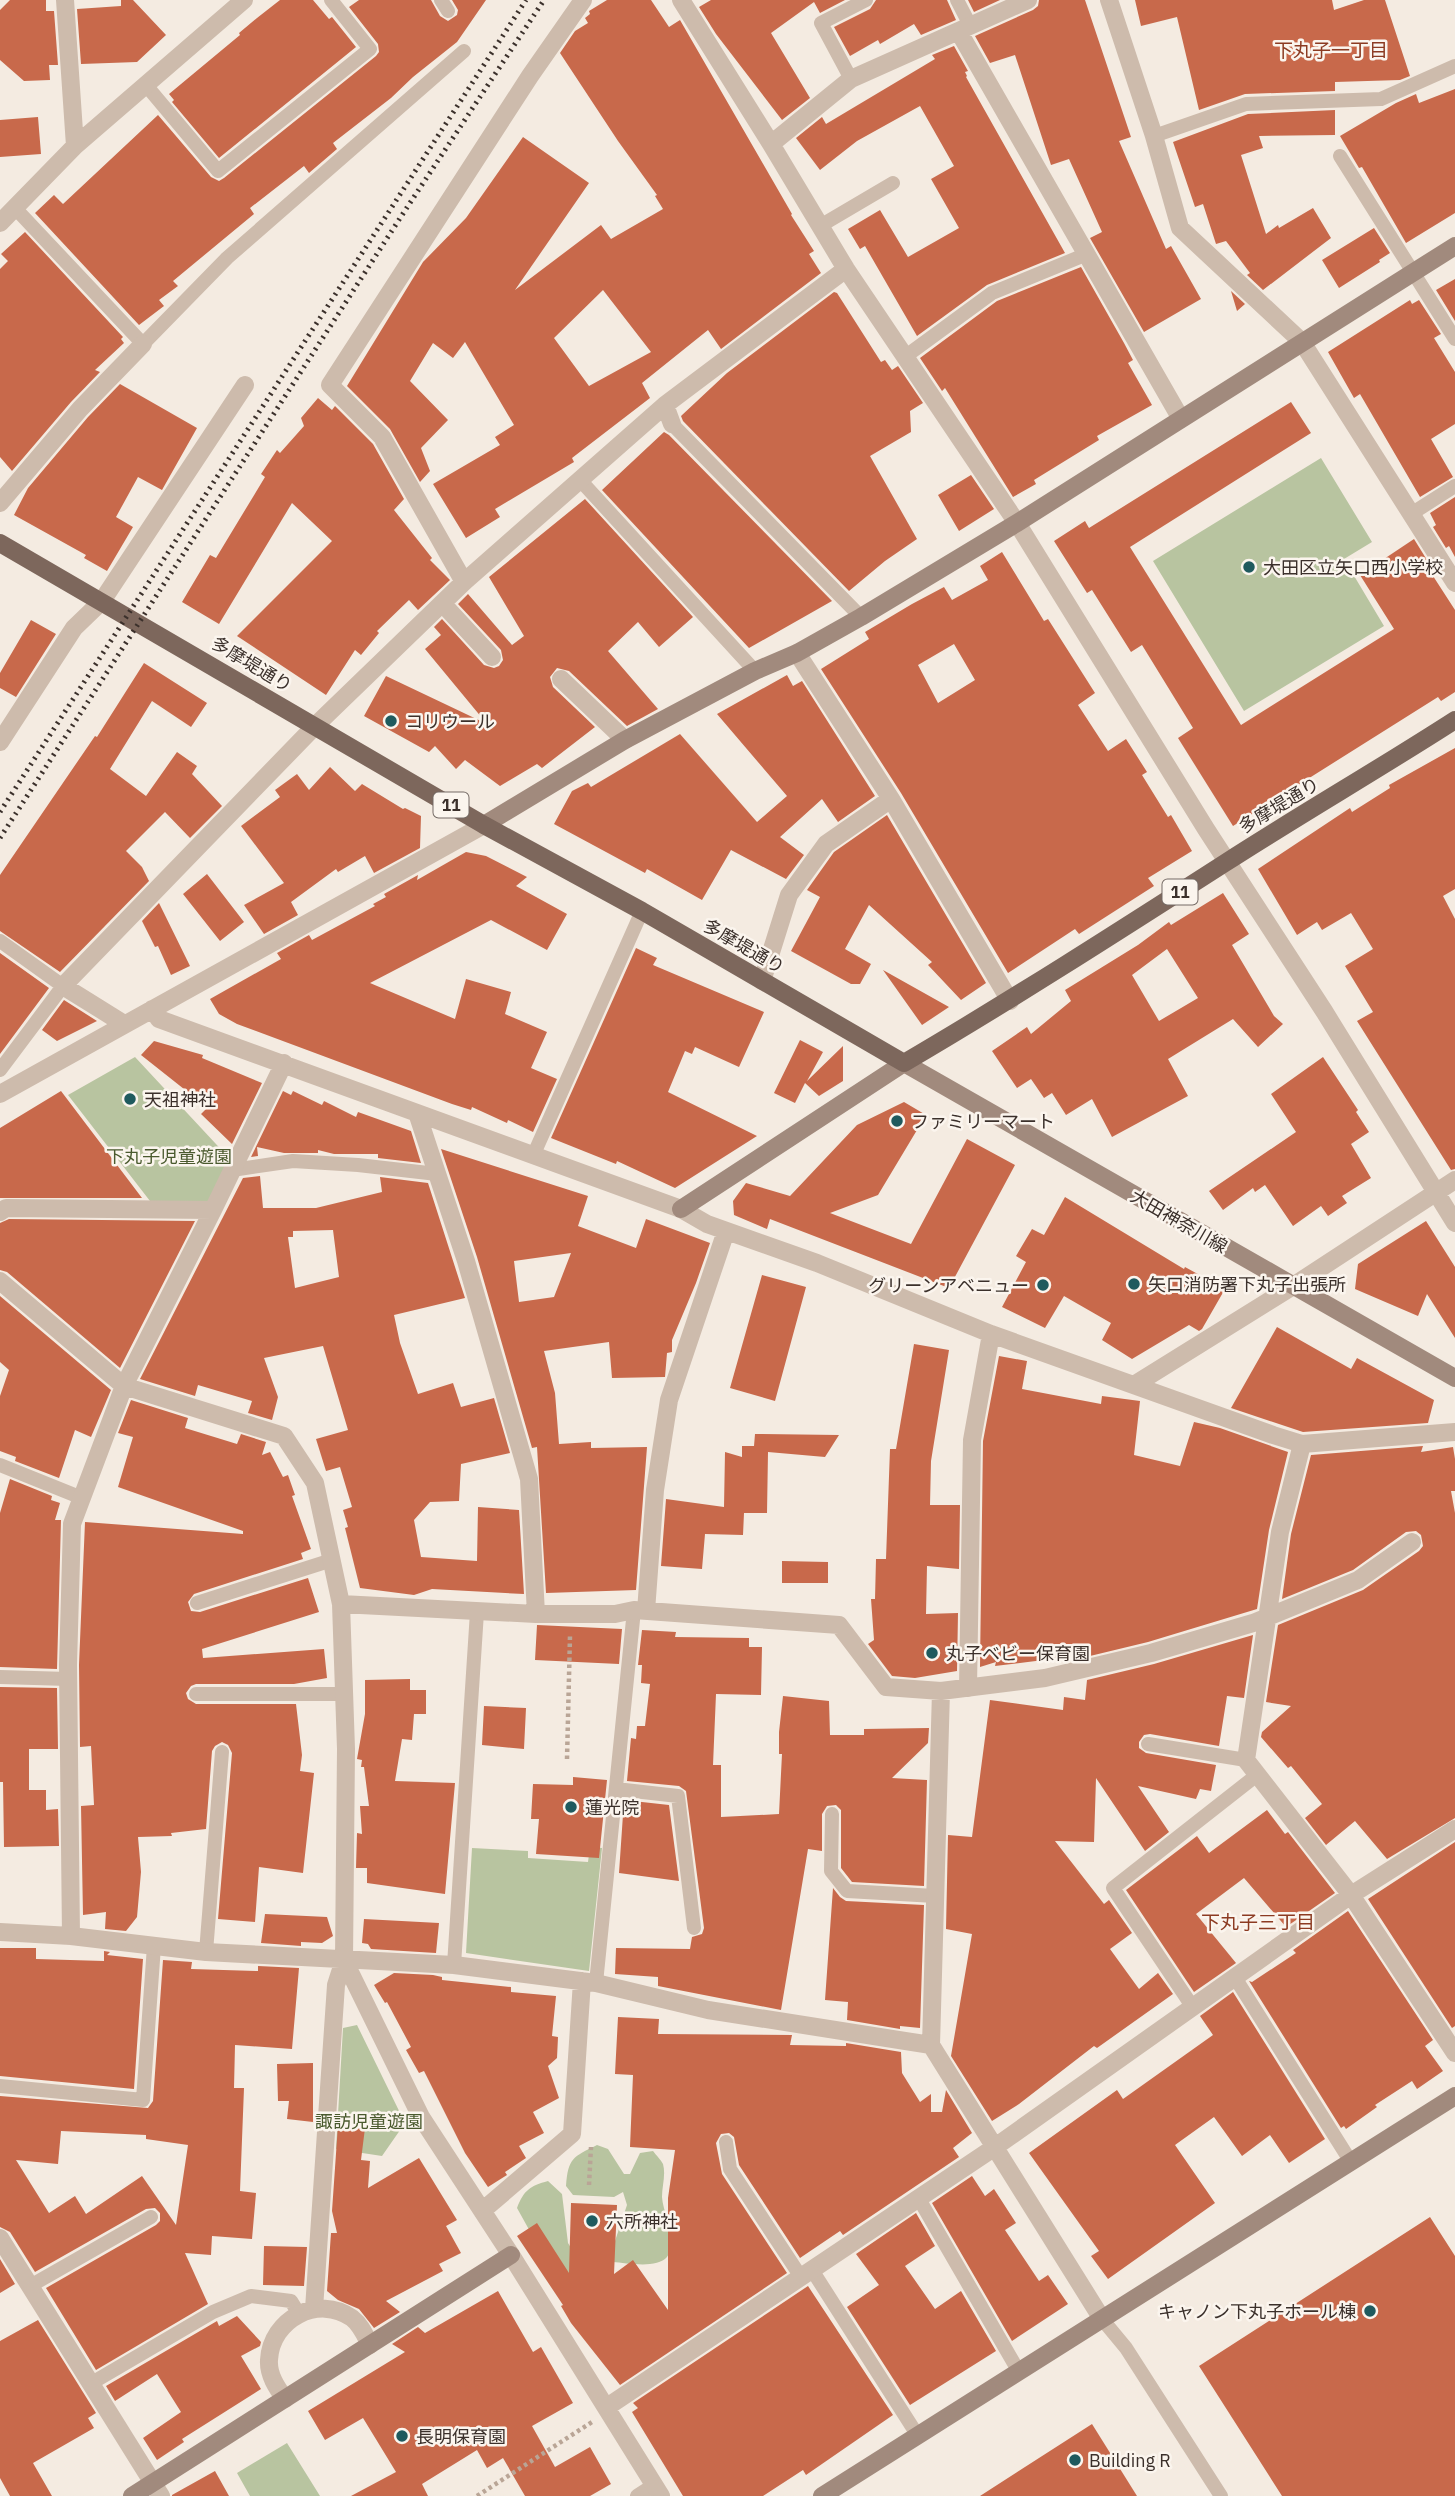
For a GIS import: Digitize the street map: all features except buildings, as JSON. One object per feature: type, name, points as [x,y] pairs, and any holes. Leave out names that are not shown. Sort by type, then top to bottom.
[{"type":"main road","name":"多摩堤通り","points":[[0,543],[484,825],[642,911],[904,1063],[1010,1001],[1455,719]]},
{"type":"street","points":[[65,0],[75,146]]},
{"type":"street","points":[[0,223],[75,146],[244,0]]},
{"type":"street","points":[[464,582],[382,438],[330,384],[523,87],[583,0]]},
{"type":"street","points":[[681,0],[846,269],[1017,523],[1455,1223]]},
{"type":"street","points":[[771,144],[851,79],[1028,0]]},
{"type":"street","points":[[1109,0],[1154,136],[1180,228],[1303,342],[1455,583]]},
{"type":"street","points":[[965,29],[1087,254],[1181,419]]},
{"type":"street","points":[[0,1094],[484,825],[625,740],[755,671],[797,653],[861,617],[1017,523],[1455,246]]},
{"type":"street","points":[[124,1024],[63,986],[315,726],[464,582],[665,405],[846,269]]},
{"type":"street","points":[[0,503],[80,409],[143,344]]},
{"type":"street","points":[[0,742],[74,628],[102,601],[245,385]]},
{"type":"street","points":[[665,405],[672,424]]},
{"type":"street","points":[[443,603],[492,657]]},
{"type":"street","points":[[797,653],[891,799],[1010,1001]]},
{"type":"street","points":[[561,679],[625,740]]},
{"type":"street","points":[[762,981],[789,895],[826,844],[891,799]]},
{"type":"street","points":[[152,1009],[159,1019],[681,1209],[707,1224],[817,1263],[992,1334],[1302,1444],[1455,1432]]},
{"type":"street","points":[[71,1936],[68,1679],[72,1524],[124,1387],[284,1063]]},
{"type":"street","points":[[681,1209],[904,1063]]},
{"type":"street","name":"大田神奈川線","points":[[904,1063],[1455,1378]]},
{"type":"street","points":[[416,1113],[466,1261],[529,1479],[536,1615]]},
{"type":"street","points":[[1134,1385],[1293,1286],[1455,1180]]},
{"type":"street","points":[[0,1212],[6,1208],[213,1210]]},
{"type":"street","points":[[640,1611],[669,1400],[726,1231]]},
{"type":"street","points":[[0,1281],[124,1387],[284,1436],[315,1483],[341,1604],[346,1749],[344,1960],[336,1985],[307,2311]]},
{"type":"street","points":[[968,1688],[972,1440],[992,1334]]},
{"type":"street","points":[[1302,1444],[1280,1532],[1246,1760],[1351,1895],[1455,2053]]},
{"type":"street","points":[[341,1604],[536,1615],[640,1611],[839,1625],[886,1687],[941,1691],[1045,1678],[1151,1653],[1253,1623],[1358,1580],[1412,1542]]},
{"type":"street","points":[[941,1691],[931,2045],[1102,2319]]},
{"type":"street","points":[[601,2413],[995,2147],[1351,1895],[1455,1829]]},
{"type":"street","points":[[0,1932],[71,1936],[206,1952],[454,1965],[589,1982],[708,2010],[931,2045]]},
{"type":"street","points":[[344,1960],[421,2117],[511,2255],[601,2413],[658,2491]]},
{"type":"street","points":[[482,2211],[572,2134],[589,1982]]},
{"type":"street","points":[[822,2496],[1455,2096]]},
{"type":"street","points":[[0,2238],[157,2489]]},
{"type":"street","points":[[132,2496],[157,2489],[285,2399],[511,2255]]},
{"type":"street","points":[[285,2399],[275,2386],[269,2358],[274,2338],[291,2318],[307,2311],[338,2311],[353,2318],[370,2345]]},
{"type":"lane","points":[[145,84],[218,171],[370,49],[331,0]]},
{"type":"lane","points":[[851,79],[821,23],[866,0]]},
{"type":"lane","points":[[957,0],[965,29]]},
{"type":"lane","points":[[15,208],[143,344],[227,258],[464,51]]},
{"type":"lane","points":[[1154,136],[1245,104],[1381,99],[1455,65]]},
{"type":"lane","points":[[1340,156],[1455,340]]},
{"type":"lane","points":[[820,226],[892,183]]},
{"type":"lane","points":[[906,356],[992,292],[1087,254]]},
{"type":"lane","points":[[672,424],[861,617]]},
{"type":"lane","points":[[580,480],[755,671]]},
{"type":"lane","points":[[1411,514],[1455,486]]},
{"type":"lane","points":[[533,1156],[642,911]]},
{"type":"lane","points":[[0,941],[63,986],[0,1070]]},
{"type":"lane","points":[[232,1170],[293,1161],[437,1174]]},
{"type":"lane","points":[[0,1465],[82,1498]]},
{"type":"lane","points":[[197,1603],[332,1560]]},
{"type":"lane","points":[[589,1982],[640,1611]]},
{"type":"lane","points":[[454,1965],[477,1612]]},
{"type":"lane","points":[[0,1677],[68,1679]]},
{"type":"lane","points":[[196,1694],[345,1694]]},
{"type":"lane","points":[[1147,1744],[1246,1760]]},
{"type":"lane","points":[[206,1952],[222,1752]]},
{"type":"lane","points":[[1192,2006],[1114,1888],[1257,1775]]},
{"type":"lane","points":[[616,1789],[678,1796],[694,1928]]},
{"type":"lane","points":[[832,1814],[831,1871],[847,1891],[935,1896]]},
{"type":"lane","points":[[0,2086],[143,2100],[154,1946]]},
{"type":"lane","points":[[1234,1976],[1351,2162]]},
{"type":"lane","points":[[726,2142],[730,2169],[918,2436]]},
{"type":"lane","points":[[919,2199],[1019,2372]]},
{"type":"lane","points":[[30,2286],[150,2217]]},
{"type":"lane","points":[[90,2384],[213,2312],[251,2296],[291,2301],[307,2311]]},
{"type":"lane","points":[[1102,2319],[1126,2348],[1221,2496]]},
{"type":"lane","points":[[637,2496],[658,2491]]},
{"type":"path","points":[[567,1759],[570,1634]]},
{"type":"path","points":[[477,2496],[601,2413]]},
{"type":"green space","points":[[1321,458],[1372,542],[1344,559],[1384,626],[1244,711],[1153,561]]},
{"type":"green space","name":"下丸子児童遊園","points":[[135,1057],[229,1158],[208,1203],[150,1201],[68,1095]]},
{"type":"green space","points":[[590,1847],[602,1848],[589,1971],[466,1953],[472,1848],[528,1851],[528,1858],[588,1862]]},
{"type":"green space","name":"諏訪児童遊園","points":[[357,2025],[405,2123],[382,2156],[336,2149],[343,2028]]},
{"type":"green space","points":[[597,2145],[608,2149],[624,2174],[630,2174],[640,2153],[653,2151],[663,2164],[662,2197],[671,2243],[667,2257],[662,2261],[642,2264],[613,2262],[610,2256],[627,2205],[623,2192],[614,2197],[573,2195],[566,2186],[568,2169],[573,2160]]},
{"type":"green space","points":[[548,2181],[562,2194],[568,2243],[591,2281],[577,2299],[547,2262],[517,2208],[528,2190]]},
{"type":"green space","points":[[287,2443],[320,2496],[250,2496],[237,2473]]},
{"type":"railway","points":[[0,812],[526,0]]},
{"type":"railway","points":[[0,838],[544,0]]},
{"type":"place","name":"大田区立矢口西小学校","points":[[1249,567]]},
{"type":"place","name":"コリウール","points":[[391,721]]},
{"type":"place","name":"天祖神社","points":[[130,1099]]},
{"type":"place","name":"ファミリーマート","points":[[897,1121]]},
{"type":"place","name":"矢口消防署下丸子出張所","points":[[1134,1284]]},
{"type":"place","name":"グリーンアベニュー","points":[[1043,1285]]},
{"type":"place","name":"丸子ベビー保育園","points":[[932,1653]]},
{"type":"place","name":"蓮光院","points":[[571,1807]]},
{"type":"place","name":"六所神社","points":[[592,2221]]},
{"type":"place","name":"キャノン下丸子ホール棟","points":[[1370,2311]]},
{"type":"place","name":"長明保育園","points":[[402,2436]]},
{"type":"place","name":"Building R","points":[[1075,2460]]},
{"type":"district","name":"下丸子一丁目","points":[[1331,50]]},
{"type":"district","name":"下丸子三丁目","points":[[1258,1922]]}]
